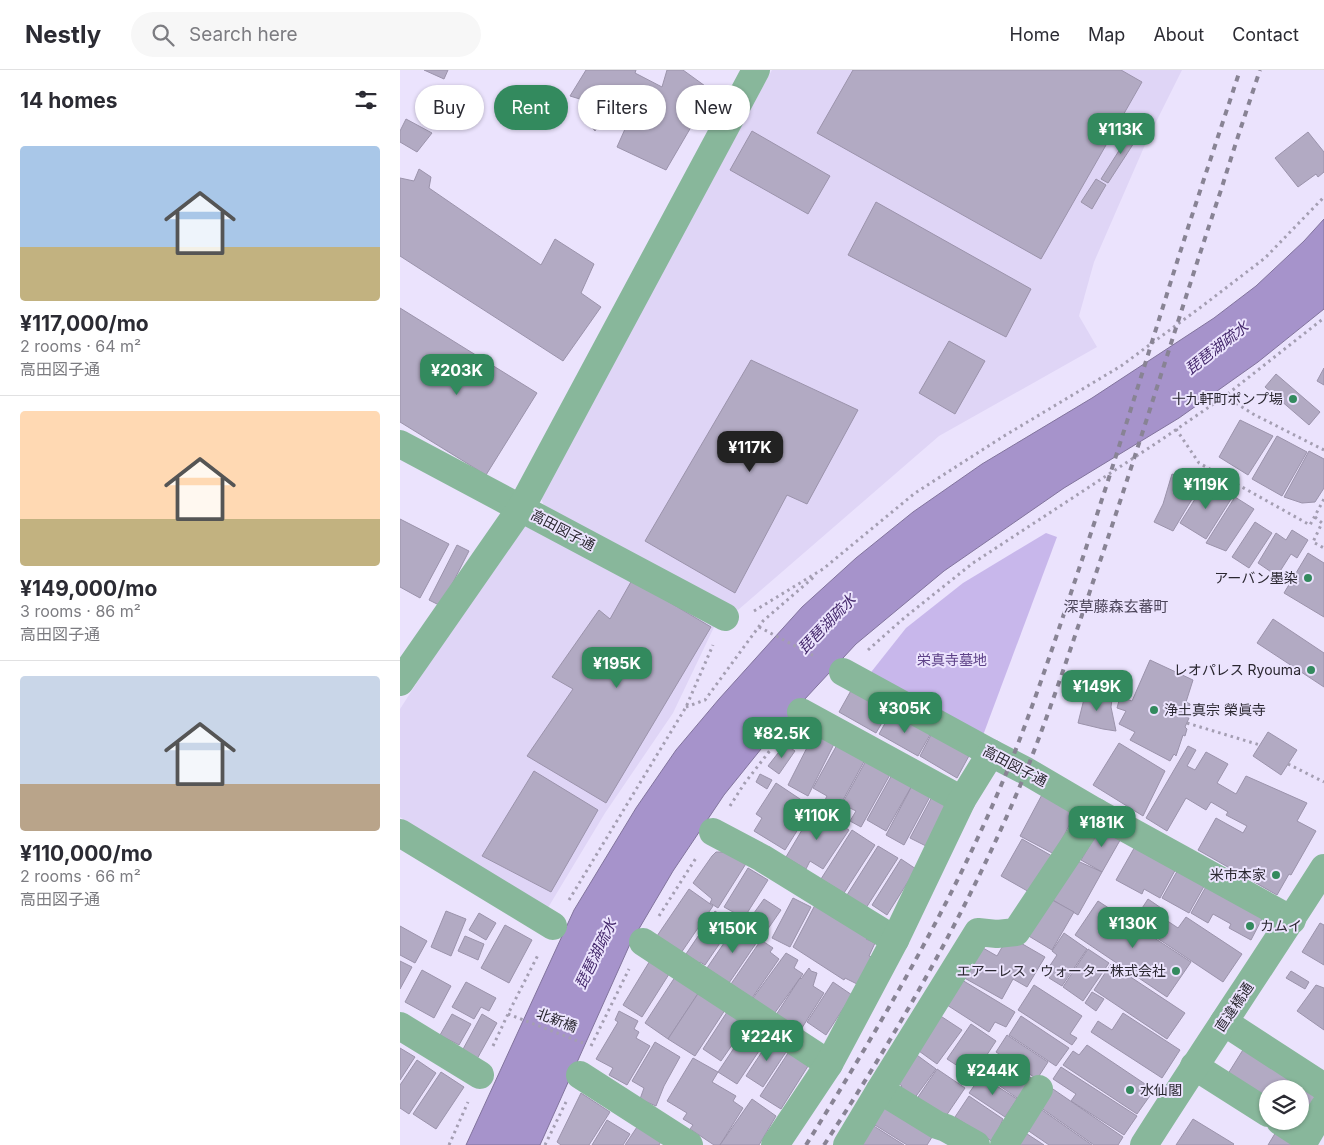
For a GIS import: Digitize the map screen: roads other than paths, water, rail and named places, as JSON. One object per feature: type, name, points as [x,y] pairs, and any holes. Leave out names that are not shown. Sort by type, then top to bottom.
[{"type":"street","points":[[400,682],[521,508],[756,70]]},
{"type":"street","name":"高田図子通","points":[[400,444],[725,617]]},
{"type":"street","name":"高田図子通","points":[[832,666],[1026,771],[1096,812],[1292,920]]},
{"type":"street","points":[[801,712],[962,800]]},
{"type":"street","points":[[775,1145],[829,1064],[895,940],[962,800],[991,753]]},
{"type":"street","points":[[847,1145],[978,932],[997,934],[1016,932],[1096,812]]},
{"type":"street","points":[[712,832],[762,858],[895,940]]},
{"type":"street","points":[[400,833],[553,926]]},
{"type":"street","name":"直違橋通","points":[[1144,1145],[1194,1066],[1292,920],[1324,868]]},
{"type":"street","points":[[642,942],[829,1064]]},
{"type":"street","points":[[1224,1022],[1324,1087]]},
{"type":"street","points":[[400,1026],[480,1074]]},
{"type":"street","points":[[1194,1066],[1259,1107]]},
{"type":"street","points":[[580,1075],[689,1145]]},
{"type":"street","points":[[1004,1145],[1039,1089]]},
{"type":"street","points":[[880,1090],[937,1125],[976,1145]]},
{"type":"street","points":[[1294,1130],[1306,1138],[1324,1107]]},
{"type":"water","name":"琵琶湖疏水","points":[[1324,219],[1324,309],[1258,362],[1179,418],[1064,488],[944,571],[856,644],[778,728],[724,795],[673,871],[630,944],[540,1145],[466,1145],[574,910],[636,808],[676,750],[802,607],[856,558],[913,512],[982,464],[1092,398],[1214,318],[1256,286],[1304,241]]},
{"type":"railway","points":[[806,1145],[890,1006],[942,911],[989,814],[1010,764],[1039,688],[1082,560],[1240,70]]},
{"type":"railway","points":[[824,1145],[881,1055],[960,915],[1027,769],[1110,533],[1260,70]]},
{"type":"place","name":"十九軒町ポンプ場","points":[[1293,399]]},
{"type":"place","name":"アーバン墨染","points":[[1308,578]]},
{"type":"place","name":"レオパレス Ryouma","points":[[1311,670]]},
{"type":"place","name":"浄土真宗 榮眞寺","points":[[1154,710]]},
{"type":"place","name":"米市本家","points":[[1276,875]]},
{"type":"place","name":"カムイ","points":[[1250,926]]},
{"type":"place","name":"エアーレス・ウォーター株式会社","points":[[1176,971]]},
{"type":"place","name":"水仙閣","points":[[1130,1090]]},
{"type":"district","name":"深草藤森玄蕃町","points":[[1116,607]]},
{"type":"park label","name":"栄真寺墓地","points":[[952,660]]}]
